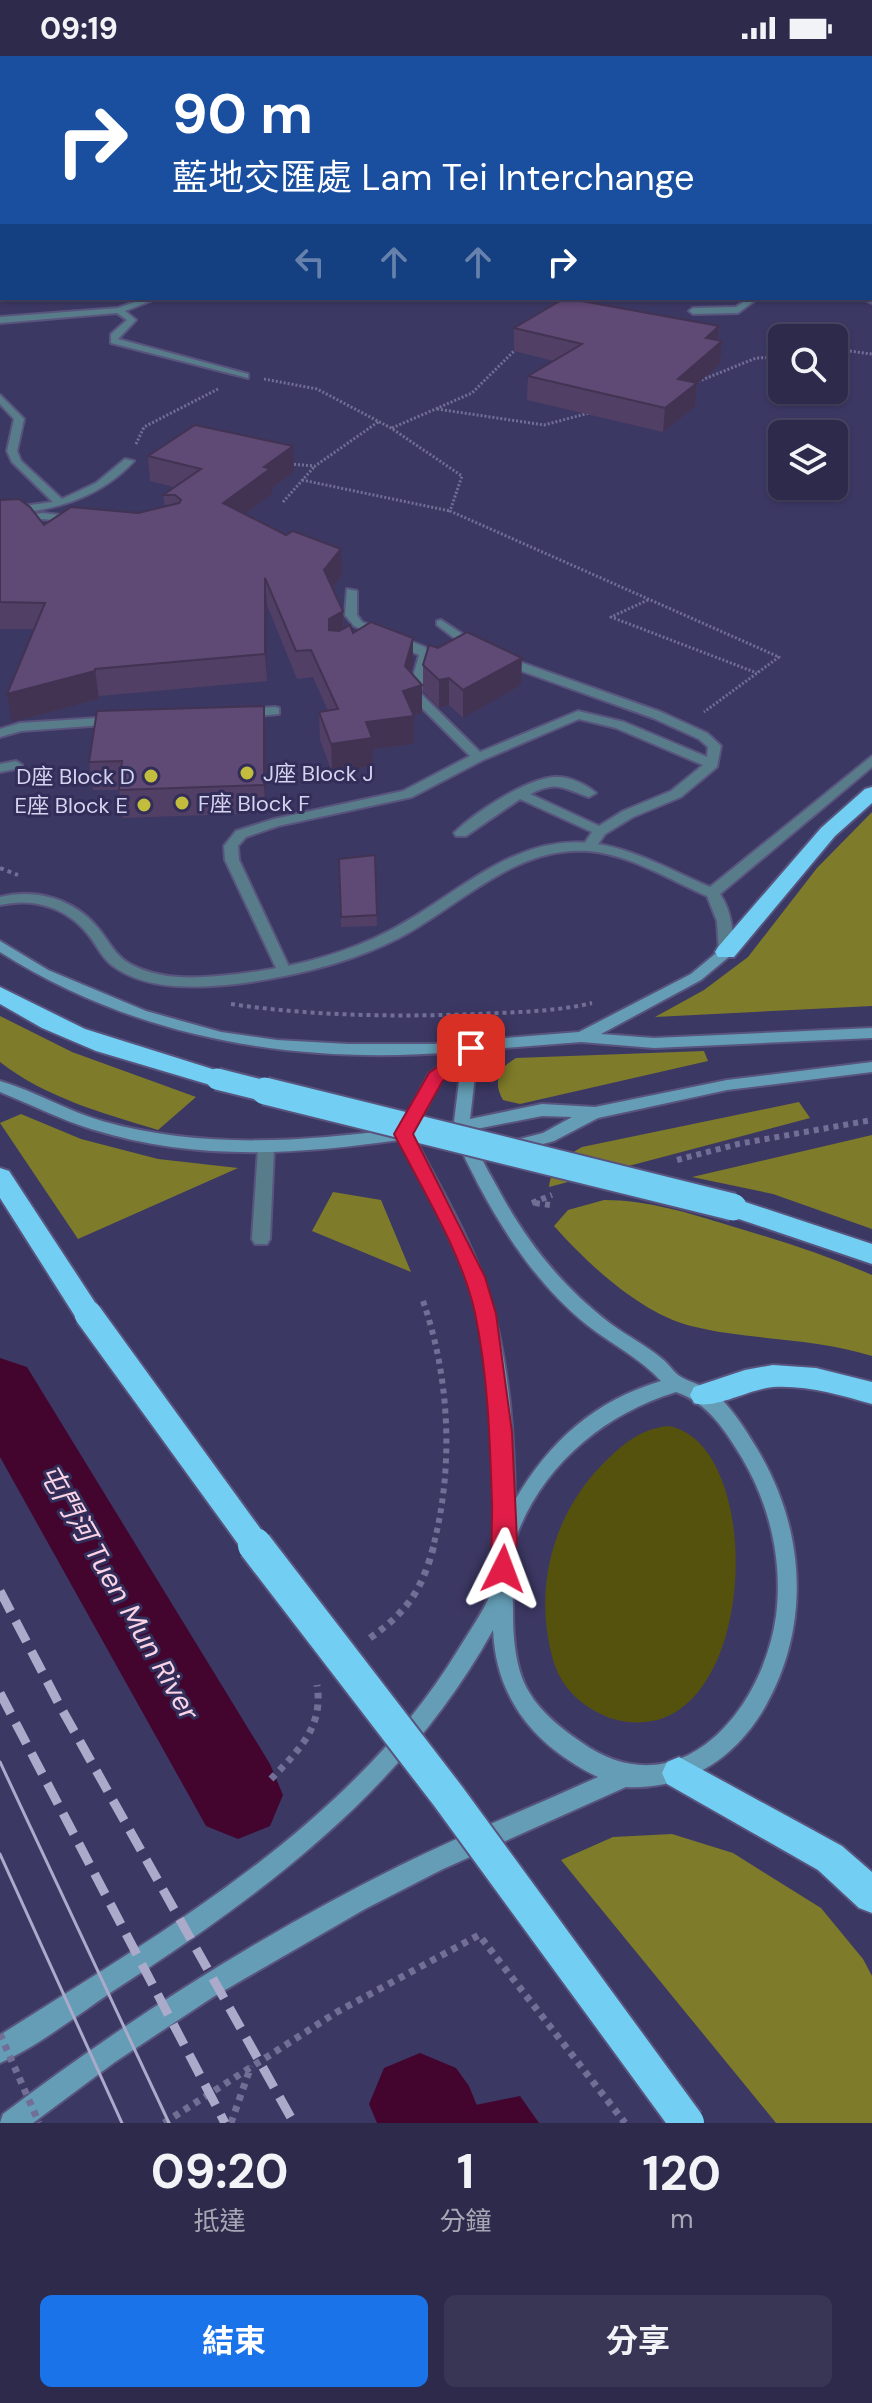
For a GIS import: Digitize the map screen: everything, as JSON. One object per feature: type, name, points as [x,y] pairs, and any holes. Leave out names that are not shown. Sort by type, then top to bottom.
[{"type":"highway","points":[[726,952],[828,832],[872,793]]},
{"type":"highway","points":[[0,994],[36,1016],[78,1034],[217,1079],[733,1207],[872,1254]]},
{"type":"highway","points":[[0,1177],[88,1314],[222,1502],[448,1796],[687,2123]]},
{"type":"highway","points":[[704,1395],[758,1378],[786,1375],[817,1379],[872,1393]]},
{"type":"highway","points":[[679,1773],[830,1858],[872,1895]]},
{"type":"main road","points":[[0,946],[43,973],[88,994],[179,1027],[221,1037],[348,1049],[471,1048],[581,1037],[654,1043],[872,1033]]},
{"type":"main road","points":[[581,1037],[696,977],[726,952]]},
{"type":"main road","points":[[12,2123],[145,2027],[247,1963],[406,1875],[625,1776],[679,1773],[729,1740],[753,1710],[768,1679],[787,1607],[786,1564],[773,1503],[745,1443],[704,1395],[676,1384],[656,1364],[572,1303],[540,1271],[500,1212],[462,1126],[471,1048]]},
{"type":"main road","points":[[404,1134],[435,1078],[471,1048]]},
{"type":"main road","points":[[474,1157],[548,1137],[595,1113],[713,1087],[869,1068]]},
{"type":"main road","points":[[0,1086],[66,1114],[123,1133],[217,1149],[266,1149],[404,1134],[542,1110],[595,1113]]},
{"type":"main road","points":[[404,1134],[475,1277],[485,1314],[501,1432],[505,1541],[500,1596],[508,1661],[517,1689],[543,1727],[580,1755],[625,1776]]},
{"type":"main road","points":[[505,1541],[538,1478],[553,1458],[588,1424],[627,1400],[676,1384]]},
{"type":"main road","points":[[0,2050],[212,1910],[338,1807],[419,1723],[468,1653],[500,1596]]},
{"type":"street","points":[[0,320],[119,310],[148,300]]},
{"type":"street","points":[[693,311],[738,310],[751,300]]},
{"type":"street","points":[[119,310],[132,320],[114,336],[114,341],[245,376]]},
{"type":"street","points":[[0,398],[19,419],[12,451],[17,462],[59,502]]},
{"type":"street","points":[[0,512],[59,502],[90,493],[129,461]]},
{"type":"street","points":[[0,521],[43,516],[90,523]]},
{"type":"street","points":[[351,591],[351,615],[358,624],[421,650],[425,655],[414,694],[478,757]]},
{"type":"street","points":[[441,623],[488,655],[684,727],[715,746],[712,764],[676,794],[628,814],[600,831],[589,847]]},
{"type":"street","points":[[360,637],[372,630]]},
{"type":"street","points":[[227,714],[275,711]]},
{"type":"street","points":[[283,969],[232,860],[231,846],[241,834],[274,823],[407,794],[478,757],[578,715],[620,725],[712,764]]},
{"type":"street","points":[[0,733],[20,727],[132,720]]},
{"type":"street","points":[[712,893],[872,760]]},
{"type":"street","points":[[0,768],[16,765]]},
{"type":"street","points":[[461,833],[521,795],[555,781],[574,785],[589,793]]},
{"type":"street","points":[[521,795],[600,831]]},
{"type":"street","points":[[0,901],[32,897],[60,906],[84,921],[107,953],[121,965],[155,978],[209,982],[349,955],[428,916],[486,874],[517,859],[550,848],[589,847],[608,850],[712,893],[723,907],[726,952]]},
{"type":"street","points":[[261,1239],[266,1149]]},
{"type":"path","points":[[391,428],[472,393],[519,346]]},
{"type":"path","points":[[848,351],[872,354]]},
{"type":"path","points":[[692,384],[756,358],[768,358]]},
{"type":"path","points":[[129,461],[144,427],[245,376],[317,389],[391,428],[462,476],[450,511]]},
{"type":"path","points":[[437,409],[544,425],[604,409]]},
{"type":"path","points":[[283,502],[315,466],[379,422]]},
{"type":"path","points":[[290,463],[315,466]]},
{"type":"path","points":[[302,480],[450,511],[779,657],[684,727]]},
{"type":"path","points":[[649,600],[611,617],[757,673]]},
{"type":"path","points":[[667,1162],[738,1144],[872,1120]]},
{"type":"path","points":[[550,1205],[532,1203],[560,1192]]},
{"type":"path","points":[[367,1640],[405,1612],[432,1558],[437,1533],[446,1448],[442,1379],[431,1318],[423,1301]]},
{"type":"path","points":[[271,1779],[314,1730],[321,1706],[314,1678]]},
{"type":"path","points":[[165,2120],[337,2012],[479,1935],[625,2123]]},
{"type":"path","points":[[0,2034],[39,2123]]},
{"type":"path","points":[[231,2123],[251,2065]]},
{"type":"shaded area","points":[[872,812],[872,1006],[655,1017],[704,990],[748,957],[817,868]]},
{"type":"shaded area","points":[[0,1016],[72,1052],[196,1097],[158,1130],[56,1095],[0,1062]]},
{"type":"shaded area","points":[[704,1051],[708,1061],[520,1104],[503,1100],[498,1088],[501,1071],[516,1058]]},
{"type":"shaded area","points":[[799,1102],[810,1118],[549,1187],[560,1163],[582,1147]]},
{"type":"shaded area","points":[[21,1114],[81,1139],[158,1159],[238,1168],[78,1239],[0,1123]]},
{"type":"shaded area","points":[[872,1135],[872,1229],[773,1194],[692,1177]]},
{"type":"shaded area","points":[[333,1192],[381,1200],[411,1272],[312,1231]]},
{"type":"shaded area","points":[[604,1200],[636,1202],[684,1212],[802,1248],[872,1275],[872,1356],[827,1345],[691,1326],[672,1320],[634,1299],[599,1271],[554,1226],[568,1210]]},
{"type":"shaded area","points":[[669,1426],[699,1443],[721,1477],[733,1522],[736,1573],[729,1624],[713,1669],[687,1703],[652,1721],[622,1721],[587,1706],[561,1679],[547,1632],[547,1577],[562,1524],[591,1477],[630,1440],[652,1429]]},
{"type":"shaded area","points":[[672,1834],[733,1853],[821,1908],[863,1959],[872,1976],[872,2123],[776,2123],[561,1860],[613,1837]]},
{"type":"shaded area","points":[[520,2096],[539,2123],[419,2123],[426,2115]]},
{"type":"building","points":[[562,300],[576,300],[719,326],[706,338],[722,341],[678,379],[697,383],[665,408],[528,376],[582,344],[514,328]]},
{"type":"building","points":[[195,425],[293,446],[264,467],[270,469],[223,503],[286,535],[293,531],[341,549],[324,570],[343,611],[329,619],[329,630],[339,631],[350,625],[353,633],[371,622],[413,638],[405,666],[422,685],[403,691],[414,716],[366,722],[372,738],[331,744],[319,712],[338,709],[311,650],[296,651],[265,578],[265,654],[95,669],[7,694],[45,603],[0,602],[0,500],[19,499],[44,525],[71,507],[138,513],[179,503],[181,500],[175,495],[163,495],[201,469],[148,456]]},
{"type":"building","points":[[467,632],[522,658],[463,690],[449,678],[439,680],[423,665],[429,645],[438,648]]},
{"type":"building","points":[[264,706],[264,785],[119,790],[122,761],[89,762],[97,711]]},
{"type":"building","points":[[375,855],[377,915],[341,917],[339,859]]},
{"type":"waterway","name":"屯門河 Tuen Mun River","points":[[0,1388],[238,1795]]},
{"type":"waterway","name":"屯門河 Tuen Mun River","points":[[420,2104],[432,2123]]},
{"type":"tram line","points":[[0,1762],[169,2123]]},
{"type":"tram line","points":[[0,1854],[122,2123]]},
{"type":"railway","points":[[0,1591],[60,1706],[294,2123]]},
{"type":"railway","points":[[0,1693],[225,2123]]},
{"type":"place","name":"J座 Block J","points":[[247,773]]},
{"type":"place","name":"D座 Block D","points":[[151,776]]},
{"type":"place","name":"F座 Block F","points":[[182,803]]},
{"type":"place","name":"E座 Block E","points":[[144,805]]},
{"type":"route","points":[[471,1048],[435,1078],[404,1134],[475,1277],[485,1314],[501,1432],[505,1541],[503,1569]]}]
